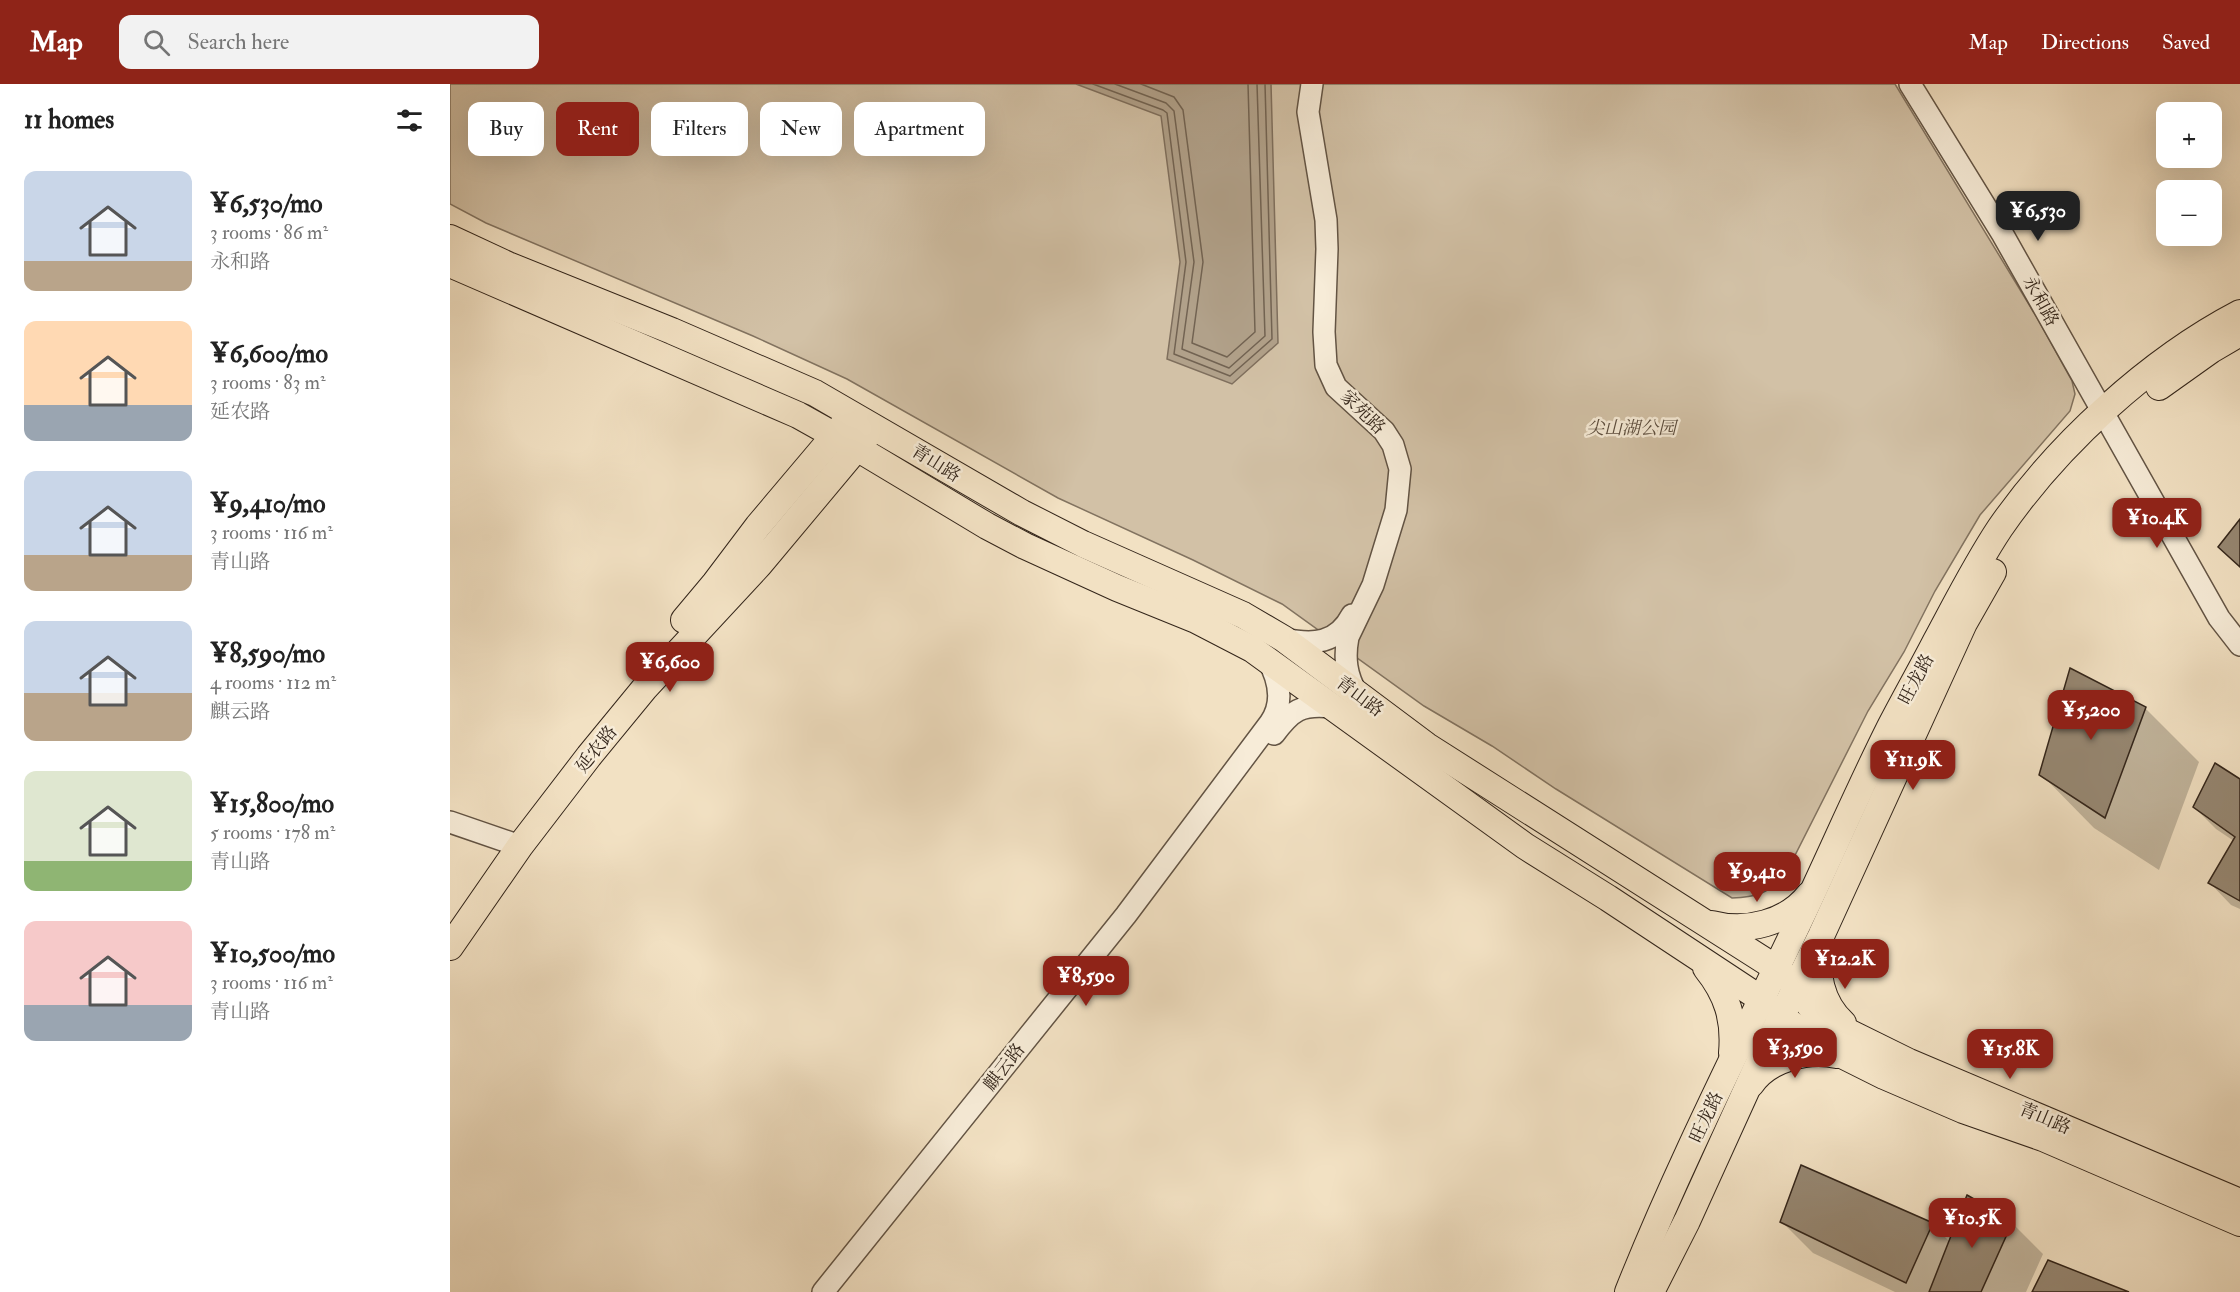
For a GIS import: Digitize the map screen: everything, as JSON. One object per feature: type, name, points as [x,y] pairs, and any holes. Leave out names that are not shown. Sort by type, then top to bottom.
[{"type":"main road","name":"青山路","points":[[450,238],[508,266],[672,331],[805,389],[875,426],[1022,513],[1083,544],[1243,615],[1284,639],[1427,746],[1776,968],[1796,986],[1815,1013],[1830,1023],[1909,1062],[2240,1202]]},
{"type":"main road","name":"青山路","points":[[450,264],[798,415],[1025,546],[1117,588],[1196,620],[1266,658],[1525,846],[1761,999],[1807,1036],[1844,1056],[1963,1110],[2043,1138],[2240,1223]]},
{"type":"main road","name":"旺龙路","points":[[1651,1292],[1687,1221],[1743,1097],[1907,753],[1964,623],[1984,587],[2027,520],[2090,448],[2133,385],[2179,349],[2214,326],[2240,313]]},
{"type":"main road","name":"旺龙路","points":[[1628,1292],[1725,1074],[1888,731],[1979,561],[2002,526],[2048,468],[2110,417],[2240,333]]},
{"type":"main road","name":"延农路","points":[[450,947],[512,843],[598,717],[692,612],[758,526],[853,414]]},
{"type":"main road","name":"延农路","points":[[450,916],[644,689],[759,565],[875,426]]},
{"type":"main road","points":[[1701,920],[1738,928],[1755,927],[1791,912],[1815,888]]},
{"type":"main road","points":[[1821,936],[1819,972],[1828,1006],[1848,1028],[1869,1043]]},
{"type":"main road","points":[[1686,949],[1716,980],[1727,999],[1734,1035],[1732,1053],[1725,1074]]},
{"type":"main road","points":[[1743,1097],[1754,1080],[1784,1060],[1800,1054],[1844,1056]]},
{"type":"street","name":"家苑路","points":[[1284,639],[1306,642],[1330,638],[1347,625],[1368,583],[1390,507],[1393,488],[1393,471],[1388,454],[1378,435],[1331,392],[1323,379],[1319,365],[1316,332],[1321,270],[1321,220],[1302,112],[1306,84]]},
{"type":"street","name":"家苑路","points":[[1312,84],[1308,112],[1322,191],[1328,249],[1324,332],[1326,365],[1336,387],[1384,431],[1393,445],[1401,482],[1396,510],[1373,585],[1348,637],[1346,666],[1351,684],[1358,695]]},
{"type":"street","name":"永和路","points":[[1910,84],[2003,235],[2110,417]]},
{"type":"street","name":"永和路","points":[[1919,84],[2026,260],[2110,417]]},
{"type":"street","points":[[2110,417],[2204,579],[2240,632]]},
{"type":"street","points":[[2110,417],[2219,618],[2240,645]]},
{"type":"street","name":"麒云路","points":[[823,1292],[1126,915],[1270,723],[1277,711],[1279,696],[1275,675],[1266,658]]},
{"type":"street","name":"麒云路","points":[[832,1292],[911,1197],[1129,923],[1286,718],[1303,707],[1331,707]]},
{"type":"street","points":[[450,822],[512,843]]},
{"type":"green space","name":"尖山湖公园","points":[[450,84],[1895,84],[2036,316],[2072,381],[2075,394],[2070,411],[1980,515],[1935,591],[1904,652],[1868,711],[1784,877],[1760,894],[1732,898],[1556,789],[1492,746],[1424,706],[1282,604],[1058,498],[847,379],[753,336],[486,223],[450,204]]},
{"type":"water","points":[[1076,84],[1271,84],[1278,343],[1232,384],[1167,359],[1180,262],[1161,116]]},
{"type":"building","points":[[2240,519],[2240,567],[2218,547]]},
{"type":"building","points":[[2070,668],[2146,707],[2105,818],[2039,775]]},
{"type":"building","points":[[2215,763],[2240,779],[2240,901],[2208,883],[2235,837],[2193,807]]},
{"type":"building","points":[[1801,1165],[1933,1223],[1906,1283],[1780,1222]]},
{"type":"building","points":[[1967,1195],[2013,1221],[1981,1292],[1929,1292]]},
{"type":"building","points":[[2048,1260],[2129,1292],[2032,1292]]}]
